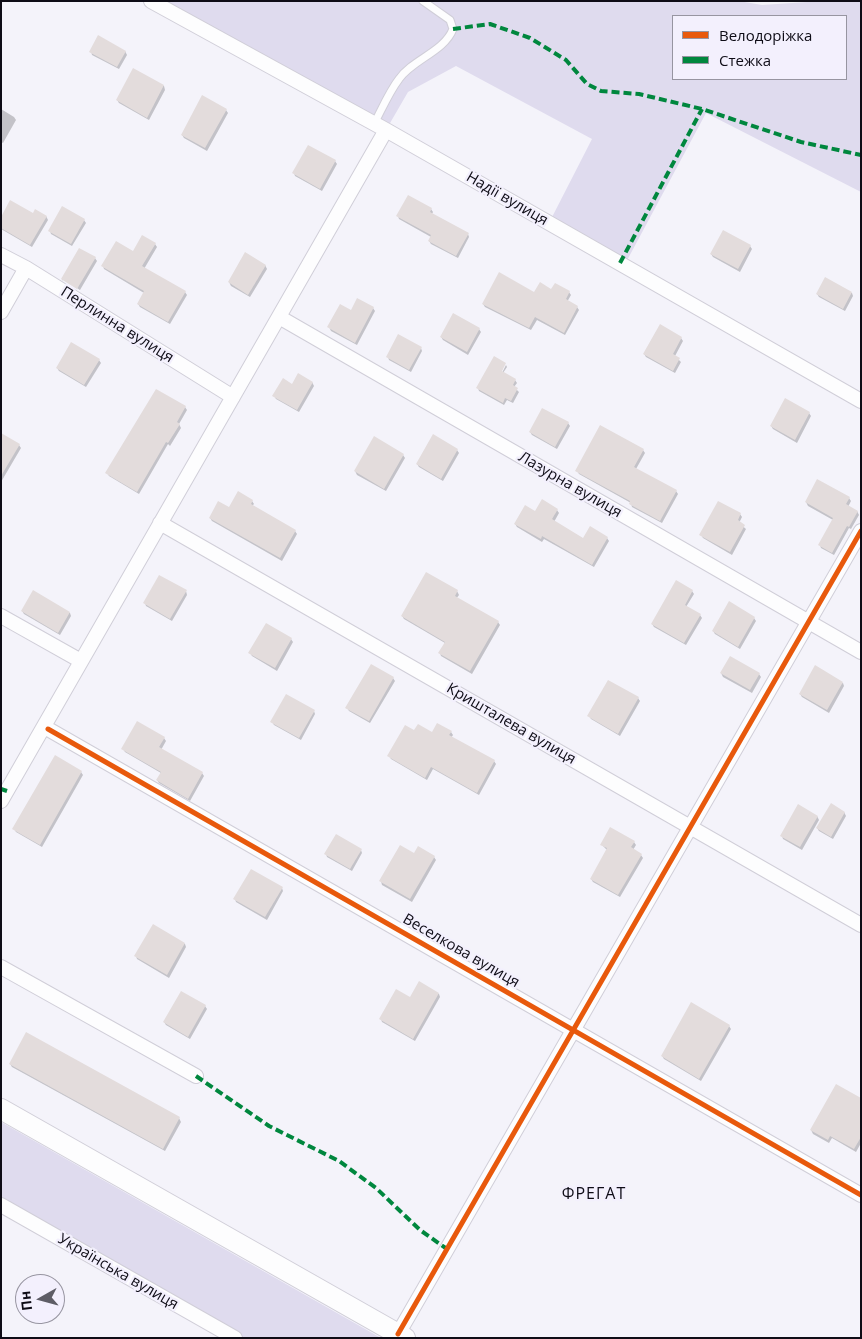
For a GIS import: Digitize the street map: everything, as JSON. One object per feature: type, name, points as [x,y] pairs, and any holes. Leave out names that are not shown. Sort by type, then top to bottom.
[{"type":"street","name":"Надії вулиця","points":[[151,1],[380,127],[861,401]]},
{"type":"street","points":[[1,801],[279,317],[380,127]]},
{"type":"street","name":"Перлинна вулиця","points":[[1,255],[26,268],[233,397]]},
{"type":"street","points":[[1,312],[26,268]]},
{"type":"street","name":"Лазурна вулиця","points":[[279,317],[861,652]]},
{"type":"street","name":"Кришталева вулиця","points":[[160,523],[861,925]]},
{"type":"street","points":[[1,1109],[401,1336],[573,1030],[861,531]]},
{"type":"street","points":[[1,616],[81,661]]},
{"type":"street","name":"Веселкова вулиця","points":[[48,729],[861,1195]]},
{"type":"street","points":[[1,967],[196,1076]]},
{"type":"street","name":"Українська вулиця","points":[[1,1205],[235,1338]]},
{"type":"lane","points":[[380,127],[399,78],[410,67],[450,38],[453,29],[450,20],[423,1]]},
{"type":"shaded area","points":[[151,1],[739,1],[762,5],[822,1],[861,1],[861,192],[706,113],[624,266],[549,223],[592,139],[456,66],[408,92],[386,130]]},
{"type":"shaded area","points":[[1,1122],[381,1338],[235,1338],[1,1205]]},
{"type":"building","points":[[98,35],[126,51],[117,67],[89,52]]},
{"type":"building","points":[[133,68],[164,85],[147,118],[116,100]]},
{"type":"building","points":[[202,95],[227,109],[205,148],[181,135]]},
{"type":"building","points":[[308,145],[336,160],[320,189],[292,173]]},
{"type":"building","points":[[408,195],[432,208],[430,212],[469,233],[456,256],[428,241],[431,235],[396,216]]},
{"type":"building","points":[[10,200],[33,213],[35,209],[47,216],[30,245],[1,228],[1,217]]},
{"type":"building","points":[[62,206],[85,219],[71,244],[48,231]]},
{"type":"building","points":[[723,230],[751,245],[738,269],[710,254]]},
{"type":"building","points":[[142,235],[156,243],[142,266],[186,291],[168,322],[137,304],[144,291],[101,266],[116,241],[133,251]]},
{"type":"building","points":[[79,248],[96,257],[77,289],[61,279]]},
{"type":"building","points":[[245,252],[266,265],[248,295],[228,282]]},
{"type":"building","points":[[499,272],[534,292],[540,282],[551,289],[555,283],[570,291],[566,299],[578,306],[564,333],[535,317],[529,328],[482,304]]},
{"type":"building","points":[[825,277],[852,292],[843,309],[816,294]]},
{"type":"building","points":[[357,298],[374,307],[355,343],[327,327],[340,304],[351,310]]},
{"type":"building","points":[[453,313],[480,328],[467,352],[440,337]]},
{"type":"building","points":[[660,324],[682,337],[673,354],[680,358],[673,371],[643,354]]},
{"type":"building","points":[[398,334],[422,347],[409,370],[386,357]]},
{"type":"building","points":[[71,342],[100,359],[84,385],[56,368]]},
{"type":"building","points":[[494,356],[506,363],[502,371],[516,379],[513,385],[518,388],[511,401],[505,398],[503,403],[476,388]]},
{"type":"building","points":[[298,373],[313,382],[297,410],[272,396],[283,378],[292,384]]},
{"type":"building","points":[[156,389],[186,406],[177,422],[180,424],[168,443],[166,442],[137,492],[105,473]]},
{"type":"building","points":[[785,398],[810,412],[795,440],[770,426]]},
{"type":"building","points":[[542,408],[569,422],[555,447],[529,432]]},
{"type":"building","points":[[600,425],[644,449],[634,467],[677,490],[660,521],[629,504],[630,501],[575,471]]},
{"type":"building","points":[[1,433],[20,444],[1,476]]},
{"type":"building","points":[[433,434],[458,449],[441,479],[416,464]]},
{"type":"building","points":[[374,436],[404,454],[384,489],[354,471]]},
{"type":"building","points":[[817,479],[850,497],[846,504],[858,511],[832,553],[818,545],[833,518],[805,502]]},
{"type":"building","points":[[238,491],[253,500],[251,504],[296,530],[280,558],[209,518],[218,501],[229,507]]},
{"type":"building","points":[[542,499],[558,509],[552,519],[583,538],[590,526],[608,537],[592,565],[542,536],[541,539],[514,524],[525,505],[535,511]]},
{"type":"building","points":[[718,501],[741,513],[738,520],[745,525],[730,552],[699,535]]},
{"type":"building","points":[[426,572],[458,590],[455,596],[499,621],[470,671],[438,653],[445,642],[401,616]]},
{"type":"building","points":[[159,575],[187,590],[170,619],[143,603]]},
{"type":"building","points":[[676,580],[693,590],[685,605],[701,614],[684,643],[651,624]]},
{"type":"building","points":[[33,590],[70,612],[58,633],[21,611]]},
{"type":"building","points":[[729,601],[755,617],[738,647],[712,631]]},
{"type":"building","points":[[266,623],[292,638],[275,668],[248,653]]},
{"type":"building","points":[[730,656],[760,673],[750,690],[720,673]]},
{"type":"building","points":[[371,664],[394,677],[369,721],[345,708]]},
{"type":"building","points":[[815,665],[843,682],[827,710],[799,694]]},
{"type":"building","points":[[608,680],[639,697],[618,734],[587,716]]},
{"type":"building","points":[[286,694],[315,710],[299,738],[270,722]]},
{"type":"building","points":[[137,721],[165,737],[159,747],[203,772],[188,799],[156,780],[161,772],[121,749]]},
{"type":"building","points":[[437,723],[452,731],[449,735],[495,760],[477,793],[431,767],[425,778],[387,756],[405,725],[414,730],[418,724],[432,732]]},
{"type":"building","points":[[55,755],[82,771],[40,845],[12,829]]},
{"type":"building","points":[[831,803],[845,812],[831,837],[816,828]]},
{"type":"building","points":[[798,804],[818,816],[800,847],[780,836]]},
{"type":"building","points":[[610,827],[635,841],[631,847],[642,854],[618,895],[590,879],[607,848],[600,845]]},
{"type":"building","points":[[336,834],[362,849],[350,869],[324,854]]},
{"type":"building","points":[[400,845],[414,853],[418,846],[435,856],[410,899],[379,881]]},
{"type":"building","points":[[251,869],[283,887],[265,917],[233,899]]},
{"type":"building","points":[[153,924],[185,943],[167,975],[134,956]]},
{"type":"building","points":[[419,981],[439,993],[413,1039],[379,1019],[396,989],[410,997]]},
{"type":"building","points":[[181,991],[206,1005],[188,1037],[163,1022]]},
{"type":"building","points":[[691,1002],[730,1025],[699,1079],[661,1056]]},
{"type":"building","points":[[26,1032],[180,1117],[163,1149],[9,1064]]},
{"type":"building","points":[[836,1084],[861,1098],[861,1137],[854,1149],[830,1136],[828,1140],[810,1130]]},
{"type":"marked path","points":[[453,29],[490,24],[530,38],[566,60],[587,84],[601,91],[639,94],[702,109],[801,142],[861,155]]},
{"type":"marked path","points":[[620,263],[702,109]]},
{"type":"marked path","points":[[1,789],[7,791]]},
{"type":"marked path","points":[[196,1076],[269,1126],[339,1161],[376,1188],[420,1230],[447,1249]]},
{"type":"cycle path","points":[[398,1334],[861,531]]},
{"type":"cycle path","points":[[48,729],[861,1195]]},
{"type":"district","name":"ФРЕГАТ","points":[[594,1194]]}]
